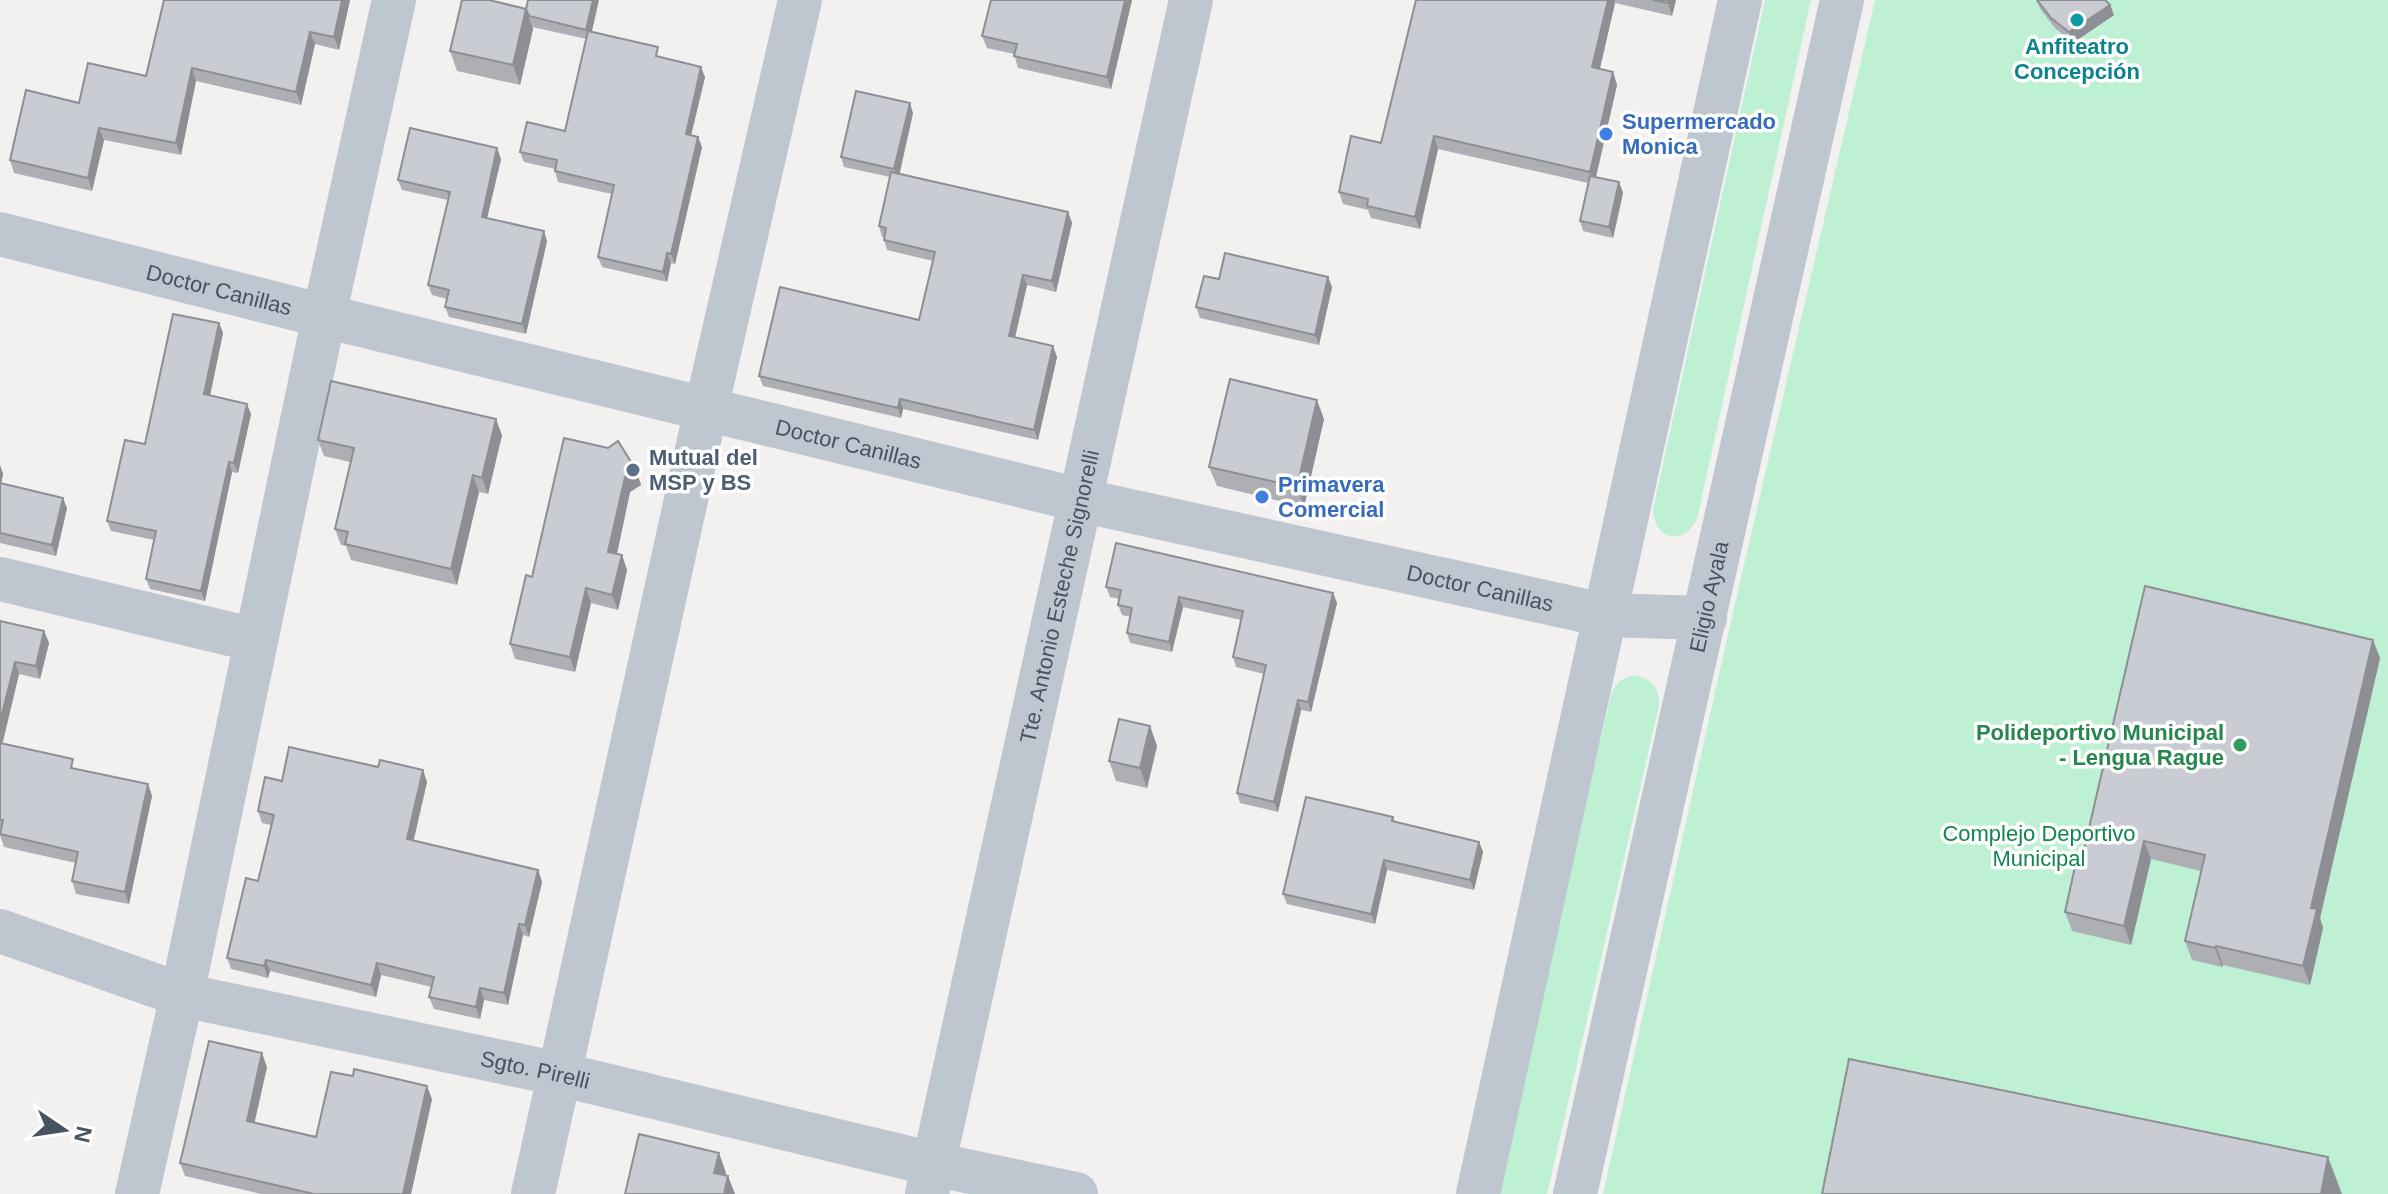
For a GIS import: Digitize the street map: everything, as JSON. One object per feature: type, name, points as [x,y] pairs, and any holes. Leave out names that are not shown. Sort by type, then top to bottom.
[{"type":"street","points":[[137,1194],[394,0]]},
{"type":"street","points":[[533,1194],[706,409],[800,0]]},
{"type":"street","name":"Tte. Antonio Esteche Signorelli","points":[[930,1179],[1191,0]]},
{"type":"street","points":[[1478,1194],[1740,0]]},
{"type":"street","name":"Eligio Ayala","points":[[1575,1194],[1842,0]]},
{"type":"street","name":"Doctor Canillas","points":[[0,234],[1080,500],[1604,615],[1705,618]]},
{"type":"street","points":[[0,579],[255,640]]},
{"type":"street","name":"Sgto. Pirelli","points":[[0,931],[182,995],[559,1074],[930,1179],[1076,1194]]},
{"type":"green space","points":[[1765,0],[1811,0],[1697,519],[1685,534],[1670,536],[1658,528],[1653,509]]},
{"type":"green space","name":"Complejo Deportivo Municipal","points":[[1875,0],[2388,0],[2388,1194],[1603,1194],[1731,621]]},
{"type":"green space","points":[[1635,675],[1654,685],[1659,706],[1547,1194],[1495,1194],[1611,695],[1620,681]]},
{"type":"building","points":[[164,0],[342,0],[334,37],[310,32],[296,92],[192,68],[176,143],[99,128],[88,178],[10,160],[26,90],[79,103],[88,63],[146,76]]},
{"type":"building","points":[[462,0],[489,0],[526,9],[513,65],[450,51]]},
{"type":"building","points":[[528,0],[593,0],[586,30],[529,16],[526,9]]},
{"type":"building","points":[[991,0],[1125,0],[1107,77],[1014,56],[1017,44],[982,36]]},
{"type":"building","points":[[1416,0],[1608,0],[1592,67],[1613,72],[1590,172],[1434,136],[1415,217],[1367,206],[1368,199],[1339,192],[1351,136],[1381,143]]},
{"type":"building","name":"Anfiteatro Concepción","points":[[2037,0],[2105,0],[2110,5],[2069,32],[2051,18]]},
{"type":"building","points":[[588,31],[658,47],[656,56],[701,67],[686,134],[698,137],[671,254],[667,253],[663,272],[598,257],[614,185],[555,171],[557,160],[520,152],[527,122],[565,131]]},
{"type":"building","points":[[856,91],[910,103],[894,169],[841,157]]},
{"type":"building","points":[[410,128],[497,148],[482,217],[544,231],[522,324],[445,307],[449,290],[428,285],[450,192],[398,180]]},
{"type":"building","points":[[891,172],[1068,212],[1052,281],[1023,275],[1009,336],[1053,346],[1034,430],[900,399],[898,408],[759,376],[780,287],[919,320],[935,252],[884,240],[886,228],[879,226]]},
{"type":"building","points":[[1590,176],[1619,182],[1609,227],[1580,221]]},
{"type":"building","points":[[1225,253],[1328,277],[1315,335],[1196,307],[1204,276],[1219,279]]},
{"type":"building","points":[[173,314],[219,323],[204,394],[247,404],[234,463],[229,462],[201,591],[146,579],[156,531],[107,521],[125,440],[145,444]]},
{"type":"building","points":[[1230,379],[1317,400],[1297,487],[1209,467]]},
{"type":"building","points":[[331,381],[496,419],[482,478],[473,475],[451,569],[345,544],[348,532],[335,529],[354,448],[318,440]]},
{"type":"building","points":[[564,438],[608,448],[618,441],[636,470],[625,477],[608,552],[622,555],[612,595],[586,588],[570,657],[510,644],[526,575],[532,577]]},
{"type":"building","points":[[0,483],[63,498],[52,545],[0,533]]},
{"type":"building","points":[[1116,543],[1333,593],[1308,702],[1298,700],[1274,802],[1237,793],[1266,665],[1233,657],[1243,611],[1179,597],[1169,642],[1127,633],[1132,608],[1118,605],[1121,590],[1106,587]]},
{"type":"building","name":"Polideportivo Municipal - Lengua Rague","points":[[2145,586],[2373,640],[2311,908],[2317,909],[2303,966],[2185,941],[2205,855],[2144,841],[2124,926],[2065,912],[2078,853],[2083,854]]},
{"type":"building","points":[[0,621],[44,631],[36,666],[15,662],[0,722]]},
{"type":"building","points":[[1119,719],[1150,726],[1140,768],[1109,761]]},
{"type":"building","points":[[0,743],[73,759],[71,768],[148,784],[125,892],[72,881],[78,852],[0,834],[3,820],[0,820]]},
{"type":"building","points":[[289,747],[378,767],[380,760],[423,770],[407,839],[538,870],[525,925],[519,924],[504,993],[480,988],[476,1007],[429,997],[434,977],[377,963],[371,985],[266,960],[264,966],[227,958],[246,878],[258,881],[274,815],[258,811],[265,777],[282,781]]},
{"type":"building","points":[[1306,797],[1393,817],[1392,821],[1479,842],[1470,880],[1384,860],[1371,914],[1283,894]]},
{"type":"building","points":[[209,1041],[262,1053],[247,1121],[316,1137],[331,1072],[353,1076],[354,1069],[427,1086],[403,1194],[314,1194],[180,1163]]},
{"type":"building","points":[[1849,1059],[2328,1157],[2321,1194],[1822,1194]]},
{"type":"building","points":[[639,1134],[719,1153],[714,1173],[728,1176],[724,1194],[625,1194]]},
{"type":"place","name":"Anfiteatro Concepción","points":[[2077,20]]},
{"type":"place","name":"Supermercado Monica","points":[[1606,134]]},
{"type":"place","name":"Mutual del MSP y BS","points":[[633,470]]},
{"type":"place","name":"Primavera Comercial","points":[[1262,497]]},
{"type":"place","name":"Polideportivo Municipal - Lengua Rague","points":[[2240,745]]}]
